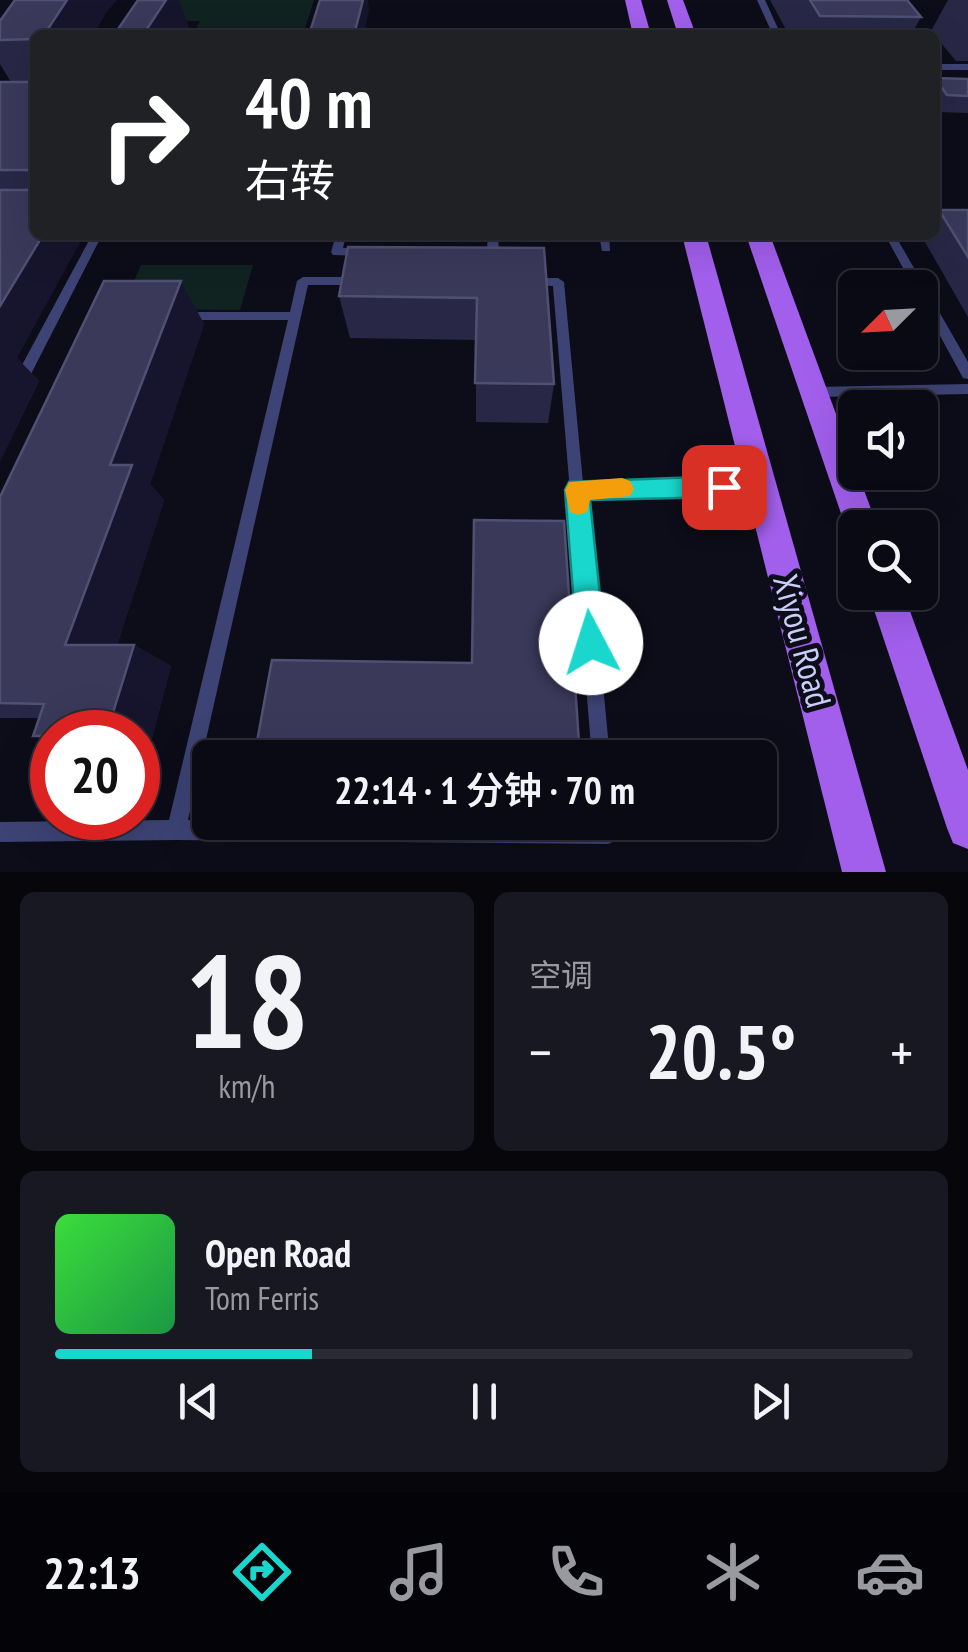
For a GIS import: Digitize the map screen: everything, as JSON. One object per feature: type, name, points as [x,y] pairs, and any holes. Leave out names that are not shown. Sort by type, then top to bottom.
[{"type":"main road","points":[[633,0],[641,30]]},
{"type":"main road","points":[[675,0],[686,30]]},
{"type":"main road","name":"Xiyou Road","points":[[695,240],[864,872]]},
{"type":"main road","points":[[760,240],[856,510]]},
{"type":"main road","points":[[891,610],[968,828]]},
{"type":"lane","points":[[760,0],[775,30]]},
{"type":"lane","points":[[940,67],[968,66]]},
{"type":"lane","points":[[0,370],[26,370],[94,240]]},
{"type":"lane","points":[[340,240],[338,252],[376,252]]},
{"type":"lane","points":[[473,253],[492,253],[492,240]]},
{"type":"lane","points":[[893,240],[910,270]]},
{"type":"lane","points":[[176,830],[302,281],[381,281]]},
{"type":"lane","points":[[519,282],[558,282],[599,740]]},
{"type":"lane","points":[[159,316],[294,316]]},
{"type":"lane","points":[[938,320],[968,374]]},
{"type":"lane","points":[[814,392],[968,389]]},
{"type":"lane","points":[[577,490],[760,486]]},
{"type":"lane","points":[[0,832],[192,830]]},
{"type":"green space","points":[[173,0],[314,0],[305,30],[196,30],[200,21],[160,21]]},
{"type":"green space","points":[[141,265],[253,265],[240,310],[122,309]]},
{"type":"building","points":[[15,0],[67,0],[47,30],[30,30],[30,39],[0,40],[0,21]]},
{"type":"building","points":[[138,0],[166,0],[146,30],[117,30]]},
{"type":"building","points":[[320,0],[363,0],[355,30],[311,30]]},
{"type":"building","points":[[810,0],[907,0],[921,17],[820,16]]},
{"type":"building","points":[[940,78],[968,79],[968,96],[947,95]]},
{"type":"building","points":[[0,82],[30,82],[30,170],[0,170]]},
{"type":"building","points":[[0,190],[30,190],[30,240],[40,240],[0,306]]},
{"type":"building","points":[[940,210],[968,210],[968,257],[940,212]]},
{"type":"building","points":[[348,247],[544,248],[554,384],[475,383],[477,298],[339,296]]},
{"type":"building","points":[[104,281],[181,281],[110,465],[132,465],[65,645],[134,645],[114,710],[42,710],[44,704],[0,703],[0,497]]},
{"type":"building","points":[[474,520],[564,521],[579,740],[257,740],[272,660],[472,663]]},
{"type":"slow traffic","points":[[578,505],[577,490],[622,489]]},
{"type":"route","points":[[591,643],[577,490],[724,487]]}]
